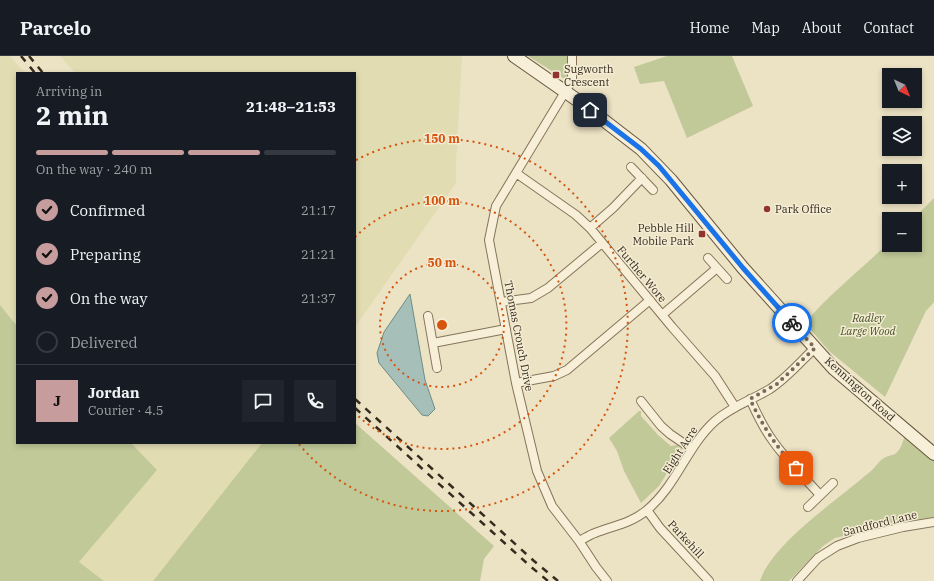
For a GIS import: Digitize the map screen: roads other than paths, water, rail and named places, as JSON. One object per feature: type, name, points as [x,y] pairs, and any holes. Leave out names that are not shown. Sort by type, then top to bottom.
[{"type":"street","name":"Kennington Road","points":[[515,56],[622,133],[659,166],[743,268],[834,369],[934,454]]},
{"type":"street","points":[[565,92],[572,79],[572,56]]},
{"type":"street","name":"Thomas Crouch Drive","points":[[565,92],[496,206],[489,240],[516,383],[538,471],[552,506],[607,581]]},
{"type":"street","points":[[632,167],[653,190]]},
{"type":"street","name":"Further Wore","points":[[516,173],[576,215],[590,228],[715,376],[735,407]]},
{"type":"street","points":[[590,228],[613,208],[642,178]]},
{"type":"street","points":[[501,302],[531,298],[542,292],[602,242]]},
{"type":"street","points":[[708,258],[727,279]]},
{"type":"street","points":[[662,315],[717,268]]},
{"type":"street","points":[[516,383],[554,376],[567,370],[650,300]]},
{"type":"street","points":[[428,316],[437,368]]},
{"type":"street","points":[[433,343],[506,329]]},
{"type":"street","name":"Eight Acre","points":[[579,541],[593,534],[631,520],[647,510],[672,484],[692,449],[704,432],[715,421],[735,407],[777,384],[815,348]]},
{"type":"street","points":[[750,399],[772,441],[820,495]]},
{"type":"street","points":[[641,401],[661,426],[692,449]]},
{"type":"street","points":[[808,507],[833,483]]},
{"type":"street","name":"Parkehill","points":[[647,510],[660,528],[709,581]]},
{"type":"street","name":"Sandford Lane","points":[[797,581],[818,558],[837,546],[858,538],[903,527],[934,522]]},
{"type":"water","points":[[410,294],[425,380],[435,409],[428,416],[422,415],[379,363],[377,353],[384,332]]},
{"type":"railway","points":[[21,56],[34,72]]},
{"type":"railway","points":[[29,56],[42,72]]},
{"type":"railway","points":[[356,400],[558,581]]},
{"type":"railway","points":[[356,409],[548,581]]},
{"type":"place","name":"Sugworth Crescent","points":[[556,75]]},
{"type":"place","name":"Park Office","points":[[767,209]]},
{"type":"place","name":"Pebble Hill Mobile Park","points":[[702,234]]},
{"type":"park label","name":"Radley Large Wood","points":[[868,324]]}]
